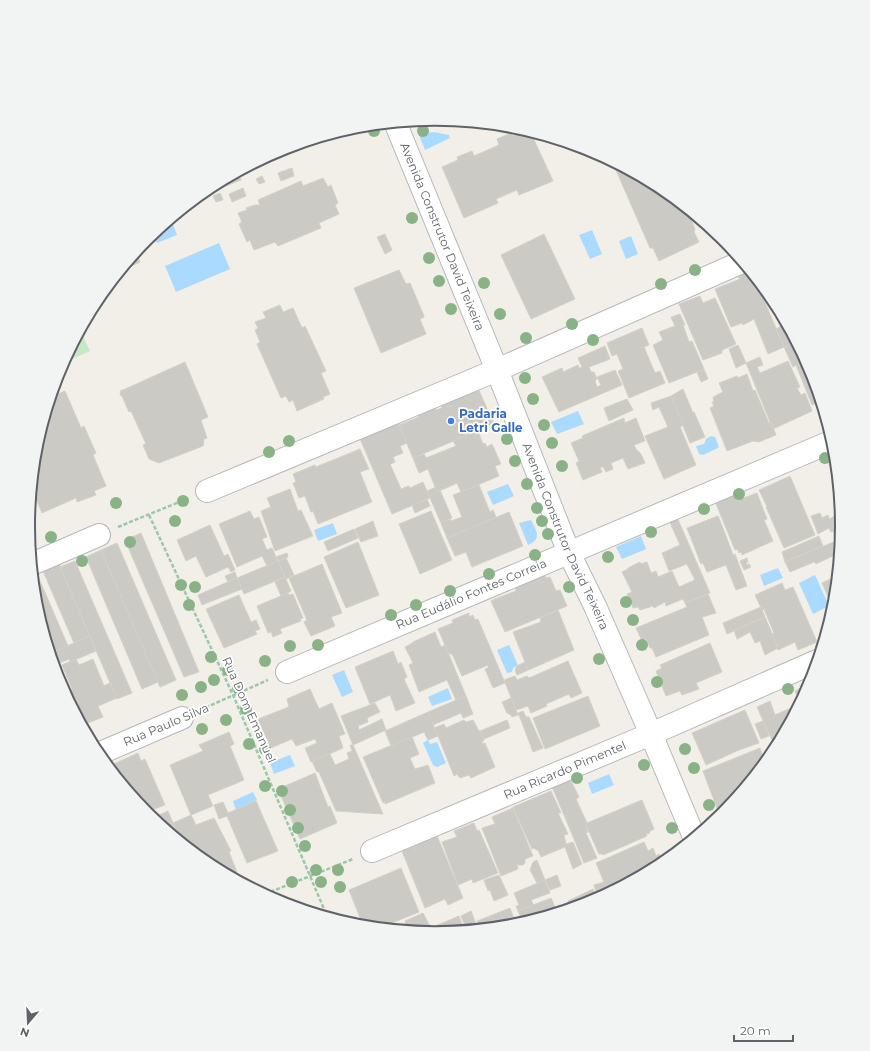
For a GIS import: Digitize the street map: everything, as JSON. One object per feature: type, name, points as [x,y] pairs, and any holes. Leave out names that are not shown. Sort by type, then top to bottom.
[{"type":"street","name":"Avenida Construtor David Teixeira","points":[[397,127],[497,370],[569,553],[595,606],[692,832]]},
{"type":"street","points":[[207,491],[497,370],[738,264]]},
{"type":"street","name":"Rua Eudálio Fontes Correia","points":[[287,672],[826,444]]},
{"type":"street","points":[[37,562],[99,535]]},
{"type":"street","name":"Rua Ricardo Pimentel","points":[[372,851],[651,734],[810,664]]},
{"type":"street","name":"Rua Paulo Silva","points":[[104,751],[182,718]]},
{"type":"path","points":[[99,535],[207,491]]},
{"type":"path","name":"Rua Dom Emanuel","points":[[149,515],[233,695],[324,910]]},
{"type":"path","name":"Rua Paulo Silva","points":[[182,718],[287,672]]},
{"type":"path","points":[[273,891],[372,851]]},
{"type":"green space","points":[[83,336],[90,351],[71,359]]},
{"type":"water","points":[[434,132],[449,135],[450,138],[425,150],[419,135]]},
{"type":"water","points":[[173,224],[177,235],[157,243],[155,240]]},
{"type":"water","points":[[592,230],[602,254],[590,259],[579,235]]},
{"type":"water","points":[[631,236],[638,254],[626,259],[619,241]]},
{"type":"water","points":[[219,243],[230,269],[176,292],[165,266]]},
{"type":"water","points":[[578,411],[584,424],[557,434],[551,422]]},
{"type":"water","points":[[711,436],[715,437],[719,447],[703,455],[699,454],[696,446],[704,444],[706,439]]},
{"type":"water","points":[[508,484],[514,496],[493,505],[487,492]]},
{"type":"water","points":[[531,520],[537,537],[533,543],[528,545],[519,523]]},
{"type":"water","points":[[333,523],[337,534],[318,541],[314,530]]},
{"type":"water","points":[[641,536],[646,549],[622,559],[616,547]]},
{"type":"water","points":[[778,568],[783,578],[764,586],[760,575]]},
{"type":"water","points":[[815,575],[827,602],[826,607],[813,614],[799,583]]},
{"type":"water","points":[[509,645],[518,665],[513,668],[512,672],[507,673],[497,650]]},
{"type":"water","points":[[344,670],[353,692],[342,697],[332,675]]},
{"type":"water","points":[[448,688],[452,699],[432,706],[428,697]]},
{"type":"water","points":[[428,740],[430,744],[437,742],[446,763],[437,767],[433,765],[423,743]]},
{"type":"water","points":[[290,755],[295,766],[274,774],[270,763]]},
{"type":"water","points":[[609,774],[614,785],[592,794],[588,783]]},
{"type":"water","points":[[253,792],[257,800],[236,810],[233,801]]},
{"type":"building","points":[[511,133],[513,136],[518,134],[533,138],[553,181],[519,195],[517,190],[496,199],[498,203],[464,218],[442,167],[458,160],[457,157],[472,151],[474,156],[499,145],[497,139]]},
{"type":"building","points":[[292,168],[294,176],[281,181],[278,173]]},
{"type":"building","points":[[615,169],[657,193],[690,218],[695,229],[694,232],[699,242],[659,261],[653,248],[650,248]]},
{"type":"building","points":[[262,176],[265,182],[259,184],[256,179]]},
{"type":"building","points":[[239,177],[241,180],[221,188]]},
{"type":"building","points":[[323,178],[328,187],[331,185],[338,203],[335,205],[339,214],[319,223],[321,228],[278,246],[275,242],[254,250],[250,240],[247,242],[239,224],[242,222],[238,213],[247,210],[246,208],[260,205],[258,200],[301,181],[303,186]]},
{"type":"building","points":[[243,188],[246,196],[232,202],[229,194]]},
{"type":"building","points":[[220,193],[223,200],[216,202],[213,196]]},
{"type":"building","points":[[385,234],[392,250],[385,254],[377,237]]},
{"type":"building","points":[[544,234],[575,299],[531,319],[501,255]]},
{"type":"building","points":[[138,258],[140,262],[131,266]]},
{"type":"building","points":[[399,270],[406,284],[410,283],[424,316],[420,319],[426,334],[381,353],[354,288]]},
{"type":"building","points":[[745,273],[762,295],[784,347],[768,354],[754,319],[743,325],[742,323],[731,327],[715,289],[740,279],[738,277]]},
{"type":"building","points":[[700,296],[703,303],[715,298],[736,344],[722,350],[722,353],[703,360],[679,304]]},
{"type":"building","points":[[280,305],[283,312],[293,308],[302,328],[305,326],[326,371],[321,373],[330,394],[323,397],[324,399],[297,411],[293,400],[289,402],[286,396],[281,398],[257,344],[260,342],[255,330],[258,328],[255,322],[266,318],[263,312]]},
{"type":"building","points":[[680,314],[685,325],[683,325],[689,342],[692,341],[704,369],[669,383],[653,345],[663,340],[659,332],[675,326],[671,317]]},
{"type":"building","points":[[781,326],[791,345],[784,347],[776,329]]},
{"type":"building","points":[[642,328],[649,345],[644,347],[655,373],[660,371],[665,383],[629,398],[618,371],[623,369],[617,354],[612,356],[607,343]]},
{"type":"building","points":[[791,344],[794,349],[805,372],[816,403],[812,405],[796,365],[793,367],[784,347]]},
{"type":"building","points":[[738,345],[746,363],[736,368],[729,349]]},
{"type":"building","points":[[605,346],[610,359],[589,367],[591,372],[594,372],[597,379],[595,381],[597,387],[601,385],[597,377],[615,370],[622,385],[559,412],[542,377],[562,368],[563,372],[578,365],[579,368],[582,367],[578,358]]},
{"type":"building","points":[[760,357],[763,365],[757,367],[760,373],[788,361],[800,387],[797,388],[801,395],[805,393],[812,411],[773,429],[746,363]]},
{"type":"building","points":[[185,362],[208,417],[201,420],[207,438],[204,439],[203,446],[159,463],[149,459],[143,445],[146,444],[131,411],[129,412],[122,396],[120,395],[121,390]]},
{"type":"building","points":[[704,369],[708,379],[701,382],[697,372]]},
{"type":"building","points":[[747,374],[753,391],[755,390],[769,423],[771,422],[776,435],[759,442],[753,441],[727,451],[710,408],[714,406],[712,402],[714,402],[713,397],[723,392],[719,383]]},
{"type":"building","name":"Padaria Letri Galle","points":[[477,386],[494,424],[413,458],[399,425],[419,417],[417,412],[434,405],[436,410],[442,408],[441,404]]},
{"type":"building","points":[[683,389],[705,437],[690,443],[671,396]]},
{"type":"building","points":[[65,391],[81,428],[84,426],[96,453],[93,455],[106,486],[94,491],[96,495],[77,502],[76,498],[42,513],[36,499],[38,473],[49,422],[57,394]]},
{"type":"building","points":[[671,396],[683,425],[680,427],[696,465],[664,479],[645,436],[668,427],[659,407],[653,410],[651,403]]},
{"type":"building","points":[[627,399],[633,410],[609,421],[604,408]]},
{"type":"building","points":[[396,418],[407,443],[400,446],[403,453],[393,457],[395,462],[390,464],[401,489],[409,486],[410,488],[423,482],[430,498],[392,514],[358,434]]},
{"type":"building","points":[[624,418],[625,423],[636,418],[645,441],[634,445],[641,454],[645,463],[628,469],[623,458],[611,463],[613,469],[606,472],[603,467],[600,467],[602,472],[583,480],[576,463],[579,461],[571,443],[583,438],[582,436]]},
{"type":"building","points":[[478,431],[483,444],[485,443],[487,447],[492,444],[501,464],[495,466],[499,476],[461,492],[457,483],[437,492],[428,469],[419,473],[413,458],[424,454],[426,458],[456,446],[453,441]]},
{"type":"building","points":[[360,449],[369,469],[360,472],[372,502],[318,524],[313,511],[311,512],[305,496],[299,498],[293,483],[296,482],[293,474],[315,465],[316,467]]},
{"type":"building","points":[[790,476],[815,535],[784,548],[759,490]]},
{"type":"building","points":[[479,485],[490,512],[493,510],[496,517],[447,538],[441,523],[450,519],[451,521],[462,517],[453,495]]},
{"type":"building","points":[[436,487],[437,492],[440,490],[452,518],[441,523],[427,491]]},
{"type":"building","points":[[290,489],[298,511],[301,510],[313,536],[275,551],[261,511],[271,507],[267,498]]},
{"type":"building","points":[[737,490],[741,499],[757,493],[767,519],[764,520],[773,541],[742,555],[737,549],[735,550],[714,499]]},
{"type":"building","points":[[427,499],[430,506],[415,513],[412,505]]},
{"type":"building","points":[[250,511],[254,519],[259,517],[267,537],[262,539],[267,550],[272,548],[278,561],[267,566],[262,556],[237,567],[219,524]]},
{"type":"building","points":[[431,511],[452,560],[420,574],[399,524]]},
{"type":"building","points":[[509,512],[523,546],[472,567],[466,552],[455,556],[447,538]]},
{"type":"building","points":[[820,513],[822,518],[828,515],[829,519],[835,516],[835,535],[833,531],[831,532],[829,528],[818,534],[811,516]]},
{"type":"building","points":[[676,515],[710,593],[685,603],[683,599],[666,606],[665,602],[654,608],[653,606],[640,610],[638,607],[633,608],[627,594],[632,592],[622,572],[640,562],[641,564],[647,562],[651,573],[656,571],[658,577],[672,571],[679,587],[695,580],[687,564],[669,571],[662,553],[680,545],[668,518]]},
{"type":"building","points":[[718,516],[747,586],[736,590],[726,565],[707,572],[703,563],[701,564],[687,528]]},
{"type":"building","points":[[373,521],[378,536],[361,542],[355,529]]},
{"type":"building","points":[[210,525],[224,556],[228,554],[235,570],[231,572],[228,567],[206,577],[196,556],[186,561],[177,540]]},
{"type":"building","points":[[354,529],[358,538],[328,551],[324,542]]},
{"type":"building","points":[[141,533],[199,672],[184,677],[125,540]]},
{"type":"building","points":[[819,536],[823,546],[785,562],[782,552]]},
{"type":"building","points":[[358,542],[379,595],[346,608],[324,557]]},
{"type":"building","points":[[834,542],[834,556],[816,564],[814,562],[790,572],[785,562]]},
{"type":"building","points":[[117,543],[176,680],[160,687],[101,550]]},
{"type":"building","points":[[101,550],[158,682],[142,689],[86,557]]},
{"type":"building","points":[[287,553],[288,557],[278,561],[276,557]]},
{"type":"building","points":[[56,556],[90,636],[74,643],[40,564],[37,565],[37,564]]},
{"type":"building","points":[[286,558],[294,575],[286,579],[278,561]]},
{"type":"building","points":[[747,558],[748,562],[746,563],[751,567],[744,570],[740,561]]},
{"type":"building","points":[[75,561],[132,693],[117,699],[60,567]]},
{"type":"building","points":[[278,561],[285,577],[244,594],[237,578]]},
{"type":"building","points":[[322,564],[342,613],[331,617],[335,626],[311,636],[304,622],[307,620],[289,578]]},
{"type":"building","points":[[235,572],[237,578],[228,582],[225,576]]},
{"type":"building","points":[[544,573],[546,578],[550,577],[556,591],[560,590],[567,606],[505,632],[491,601],[516,591],[514,584]]},
{"type":"building","points":[[38,576],[68,646],[55,651],[43,604]]},
{"type":"building","points":[[285,577],[291,591],[281,596],[275,582]]},
{"type":"building","points":[[237,578],[242,589],[202,605],[198,595]]},
{"type":"building","points":[[832,578],[828,598],[822,583]]},
{"type":"building","points":[[782,583],[785,590],[793,587],[817,642],[798,650],[795,642],[778,650],[772,634],[774,633],[764,609],[762,610],[755,595]]},
{"type":"building","points":[[288,593],[289,595],[293,594],[303,618],[300,619],[301,621],[280,629],[282,633],[273,637],[271,632],[268,633],[257,606]]},
{"type":"building","points":[[708,594],[716,613],[702,617],[709,635],[656,657],[646,639],[642,641],[636,628],[687,607],[685,603]]},
{"type":"building","points":[[239,595],[251,622],[256,620],[260,629],[255,631],[257,634],[224,648],[206,609]]},
{"type":"building","points":[[761,607],[765,617],[727,634],[723,623]]},
{"type":"building","points":[[558,610],[574,650],[517,675],[515,670],[517,666],[525,662],[513,632],[541,622],[540,618]]},
{"type":"building","points":[[469,613],[469,617],[473,615],[475,620],[478,619],[505,683],[493,688],[485,669],[488,668],[488,665],[462,676],[452,654],[449,654],[438,629],[453,623],[452,620]]},
{"type":"building","points":[[765,617],[778,648],[765,655],[760,641],[755,643],[750,632],[737,639],[734,630]]},
{"type":"building","points":[[435,632],[441,647],[445,645],[466,696],[456,700],[447,680],[419,692],[409,665],[413,663],[405,647]]},
{"type":"building","points":[[90,636],[96,651],[70,662],[69,659],[59,663],[55,651]]},
{"type":"building","points":[[710,643],[722,672],[696,683],[699,689],[682,695],[680,691],[666,696],[656,671],[662,668],[660,665]]},
{"type":"building","points":[[393,651],[398,664],[401,662],[407,677],[404,679],[415,703],[396,711],[390,695],[370,704],[355,667]]},
{"type":"building","points":[[76,659],[79,665],[93,659],[104,686],[110,683],[117,698],[98,706],[103,717],[88,723],[70,690],[72,689],[62,665]]},
{"type":"building","points":[[568,661],[582,693],[571,698],[569,694],[546,704],[547,706],[531,713],[528,706],[516,710],[504,680],[515,676],[517,680],[527,676],[529,678]]},
{"type":"building","points":[[801,688],[797,696],[795,691]]},
{"type":"building","points":[[310,689],[319,709],[332,703],[345,734],[339,736],[343,748],[311,762],[305,748],[317,743],[315,739],[296,746],[292,739],[271,748],[258,719],[289,707],[287,699]]},
{"type":"building","points":[[466,696],[473,714],[463,718],[461,713],[433,725],[428,712]]},
{"type":"building","points":[[588,696],[600,726],[545,749],[533,718]]},
{"type":"building","points":[[511,698],[518,715],[512,717],[507,713],[502,702]]},
{"type":"building","points":[[770,701],[775,715],[791,708],[772,741],[768,732],[757,707]]},
{"type":"building","points":[[375,703],[380,712],[367,718],[368,722],[358,726],[359,730],[382,719],[386,730],[353,745],[341,716]]},
{"type":"building","points":[[745,710],[759,743],[739,750],[706,765],[692,733]]},
{"type":"building","points":[[523,711],[526,717],[521,720],[518,713]]},
{"type":"building","points":[[428,712],[438,736],[428,740],[424,732],[391,746],[385,731]]},
{"type":"building","points":[[529,717],[543,748],[533,752],[521,720]]},
{"type":"building","points":[[464,720],[466,722],[473,720],[479,731],[481,731],[484,740],[482,744],[485,743],[495,767],[471,778],[469,775],[460,778],[457,774],[454,776],[434,728],[444,724],[446,728]]},
{"type":"building","points":[[507,720],[510,728],[484,739],[480,731]]},
{"type":"building","points":[[763,721],[769,736],[761,739],[755,724]]},
{"type":"building","points":[[229,732],[234,744],[230,746],[244,780],[208,795],[213,806],[191,815],[170,765],[203,751],[199,745]]},
{"type":"building","points":[[412,737],[419,754],[410,758],[415,769],[428,765],[435,783],[385,804],[385,802],[383,803],[363,757]]},
{"type":"building","points":[[350,745],[353,745],[383,814],[336,811],[319,772],[317,772],[312,761],[330,754],[335,765],[349,759],[347,753],[352,751]]},
{"type":"building","points":[[760,748],[763,755],[736,789],[717,809],[703,771]]},
{"type":"building","points":[[138,753],[141,761],[145,759],[165,805],[153,809],[134,789],[114,764]]},
{"type":"building","points":[[315,773],[328,807],[330,806],[337,823],[300,839],[278,789]]},
{"type":"building","points":[[569,777],[579,797],[576,799],[587,823],[586,825],[588,832],[586,833],[597,858],[584,863],[551,784]]},
{"type":"building","points":[[551,791],[561,813],[558,813],[568,834],[564,835],[566,844],[573,842],[582,864],[573,869],[565,847],[541,857],[538,850],[534,848],[532,849],[513,807]]},
{"type":"building","points":[[642,800],[654,829],[649,832],[650,833],[646,834],[647,836],[603,855],[599,854],[586,825],[587,823]]},
{"type":"building","points":[[256,801],[278,851],[247,863],[227,816],[219,819],[214,805],[223,802],[228,813]]},
{"type":"building","points":[[513,808],[533,856],[525,859],[525,863],[523,865],[517,864],[518,869],[501,876],[482,828],[495,824],[492,817]]},
{"type":"building","points":[[168,811],[173,823],[169,824],[159,815]]},
{"type":"building","points":[[191,815],[196,825],[214,818],[231,851],[229,852],[237,872],[191,843],[176,830],[173,823]]},
{"type":"building","points":[[172,823],[174,829],[171,826],[169,824]]},
{"type":"building","points":[[474,823],[477,831],[479,830],[498,873],[473,883],[472,879],[458,885],[442,842],[457,837],[454,831]]},
{"type":"building","points":[[437,836],[463,898],[448,905],[445,899],[425,908],[402,851]]},
{"type":"building","points":[[644,842],[648,851],[653,848],[656,856],[659,854],[660,856],[635,872],[596,891],[594,885],[604,882],[596,863]]},
{"type":"building","points":[[537,860],[545,880],[537,883],[530,870],[533,862]]},
{"type":"building","points":[[401,868],[419,912],[392,923],[360,919],[349,890]]},
{"type":"building","points":[[499,875],[508,895],[494,901],[484,880]]},
{"type":"building","points":[[557,875],[561,886],[550,890],[545,880]]},
{"type":"building","points":[[545,880],[550,893],[531,900],[534,906],[518,911],[516,906],[519,905],[514,893]]},
{"type":"building","points":[[593,889],[594,892],[569,902],[568,901]]},
{"type":"building","points":[[551,898],[555,907],[520,916],[518,911]]},
{"type":"building","points":[[510,908],[514,918],[478,923],[477,921]]},
{"type":"building","points":[[471,911],[476,923],[465,925],[461,916]]},
{"type":"building","points":[[423,913],[430,926],[406,925],[405,921]]},
{"type":"building","points":[[459,916],[462,924],[459,925],[435,926]]},
{"type":"place","name":"Padaria Letri Galle","points":[[451,421]]}]
